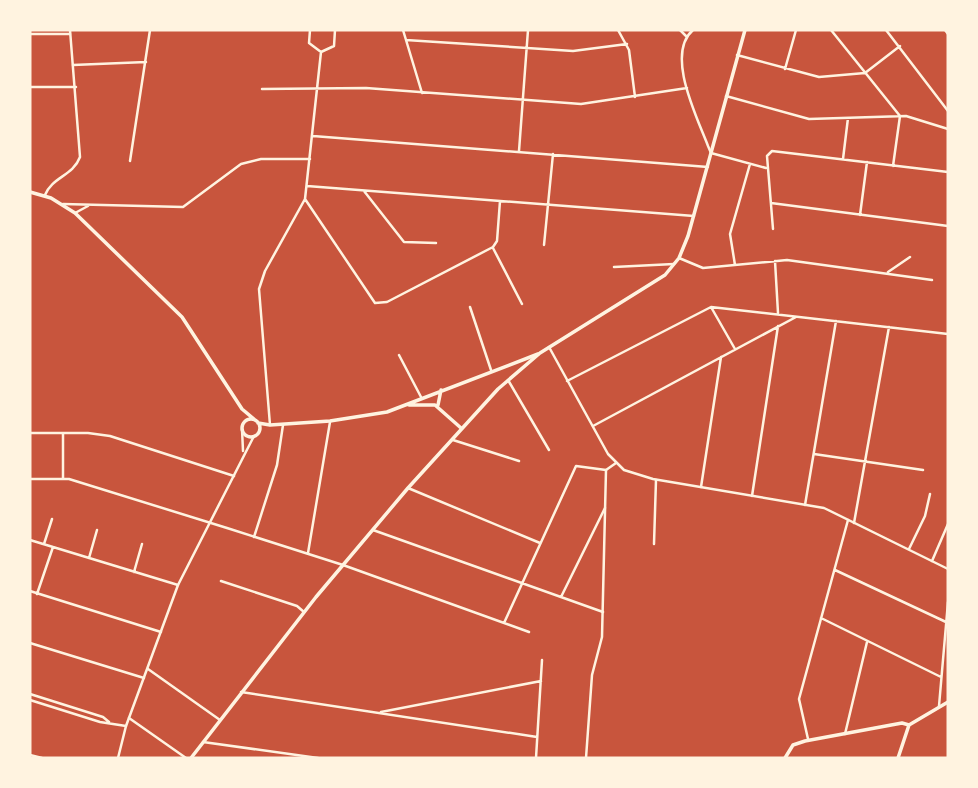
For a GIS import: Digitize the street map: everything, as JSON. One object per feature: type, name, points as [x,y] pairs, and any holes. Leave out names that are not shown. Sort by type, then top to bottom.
[{"type":"main road","points":[[243,422],[256,421],[270,425],[330,421],[375,415],[406,405],[540,353],[660,278],[678,258],[694,216],[744,30]]},
{"type":"main road","points":[[30,192],[45,195],[75,213],[182,317],[242,409],[256,421],[259,430]]},
{"type":"main road","points":[[189,758],[304,612],[408,488],[461,428],[508,380],[540,353]]},
{"type":"main road","points":[[439,407],[441,390]]},
{"type":"main road","points":[[406,405],[425,403],[439,407],[461,428]]},
{"type":"main road","points":[[242,409],[242,429],[245,435],[254,436],[259,430],[270,425]]},
{"type":"main road","points":[[898,758],[909,725],[948,702]]},
{"type":"main road","points":[[785,758],[793,745],[808,740],[901,723],[909,725]]},
{"type":"street","points":[[130,161],[150,30]]},
{"type":"street","points":[[310,30],[309,43],[321,52]]},
{"type":"street","points":[[321,52],[334,46],[337,39],[335,30]]},
{"type":"street","points":[[403,30],[422,93]]},
{"type":"street","points":[[519,151],[528,30]]},
{"type":"street","points":[[618,30],[627,44],[635,97]]},
{"type":"street","points":[[680,30],[686,36]]},
{"type":"street","points":[[693,30],[686,36],[681,59],[687,88],[711,153],[765,168]]},
{"type":"street","points":[[785,69],[796,30]]},
{"type":"street","points":[[831,30],[900,116],[894,166]]},
{"type":"street","points":[[886,30],[948,111]]},
{"type":"street","points":[[30,34],[70,32],[74,65],[79,160],[72,171],[49,186],[45,195]]},
{"type":"street","points":[[406,40],[587,51],[627,44]]},
{"type":"street","points":[[737,55],[815,77],[865,73],[900,46]]},
{"type":"street","points":[[270,425],[260,283],[305,199],[321,52]]},
{"type":"street","points":[[74,65],[146,62]]},
{"type":"street","points":[[30,87],[76,87]]},
{"type":"street","points":[[262,89],[317,88],[582,104],[687,88]]},
{"type":"street","points":[[726,96],[809,119],[900,116],[948,129]]},
{"type":"street","points":[[843,159],[848,118]]},
{"type":"street","points":[[312,135],[708,167]]},
{"type":"street","points":[[773,229],[765,168],[770,152],[948,172]]},
{"type":"street","points":[[544,246],[553,154]]},
{"type":"street","points":[[62,204],[183,207],[241,164],[261,159],[310,159]]},
{"type":"street","points":[[860,215],[867,162]]},
{"type":"street","points":[[735,265],[730,234],[750,164]]},
{"type":"street","points":[[307,186],[694,216]]},
{"type":"street","points":[[365,191],[400,238],[409,244],[436,243]]},
{"type":"street","points":[[305,199],[378,304],[387,302],[493,247],[497,241],[500,201]]},
{"type":"street","points":[[771,203],[948,226]]},
{"type":"street","points":[[75,213],[91,205]]},
{"type":"street","points":[[493,247],[522,304]]},
{"type":"street","points":[[888,272],[910,257]]},
{"type":"street","points":[[678,258],[698,268],[775,261],[888,272],[932,280]]},
{"type":"street","points":[[775,261],[779,314]]},
{"type":"street","points":[[614,267],[674,264]]},
{"type":"street","points":[[711,306],[735,349]]},
{"type":"street","points":[[567,381],[711,306],[948,334]]},
{"type":"street","points":[[470,307],[491,370]]},
{"type":"street","points":[[593,426],[797,316]]},
{"type":"street","points":[[805,505],[836,321]]},
{"type":"street","points":[[752,496],[778,326]]},
{"type":"street","points":[[854,523],[889,327]]},
{"type":"street","points":[[549,348],[616,463],[634,474],[824,508],[948,569]]},
{"type":"street","points":[[399,355],[421,397]]},
{"type":"street","points":[[701,486],[721,357]]},
{"type":"street","points":[[508,380],[549,450]]},
{"type":"street","points":[[308,553],[330,421]]},
{"type":"street","points":[[254,537],[277,465],[284,424]]},
{"type":"street","points":[[242,429],[243,454]]},
{"type":"street","points":[[30,433],[110,436],[234,476]]},
{"type":"street","points":[[63,433],[63,479]]},
{"type":"street","points":[[117,758],[126,726],[178,585],[254,436]]},
{"type":"street","points":[[451,439],[519,461]]},
{"type":"street","points":[[814,453],[923,470]]},
{"type":"street","points":[[504,623],[576,466],[606,470],[616,463]]},
{"type":"street","points":[[586,758],[591,685],[602,642],[606,470]]},
{"type":"street","points":[[30,479],[63,479],[308,553],[529,632]]},
{"type":"street","points":[[654,544],[656,480]]},
{"type":"street","points":[[408,488],[540,544]]},
{"type":"street","points":[[909,550],[928,506],[930,494]]},
{"type":"street","points":[[561,597],[605,508]]},
{"type":"street","points":[[44,544],[52,519]]},
{"type":"street","points":[[808,740],[799,699],[848,520]]},
{"type":"street","points":[[932,561],[948,524]]},
{"type":"street","points":[[89,558],[97,530]]},
{"type":"street","points":[[373,530],[603,612]]},
{"type":"street","points":[[30,540],[178,585]]},
{"type":"street","points":[[134,572],[142,544]]},
{"type":"street","points":[[37,594],[53,547]]},
{"type":"street","points":[[834,570],[946,622]]},
{"type":"street","points":[[221,581],[297,606],[304,612]]},
{"type":"street","points":[[30,592],[161,632]]},
{"type":"street","points":[[939,707],[948,602]]},
{"type":"street","points":[[820,618],[941,677]]},
{"type":"street","points":[[845,734],[867,642]]},
{"type":"street","points":[[30,643],[144,678]]},
{"type":"street","points":[[536,758],[542,660]]},
{"type":"street","points":[[147,668],[220,720]]},
{"type":"street","points":[[378,713],[541,681]]},
{"type":"street","points":[[241,692],[537,737]]},
{"type":"street","points":[[30,694],[103,717],[109,722]]},
{"type":"street","points":[[30,700],[126,726]]},
{"type":"street","points":[[129,718],[189,758]]},
{"type":"street","points":[[204,742],[318,758]]},
{"type":"street","points":[[30,755],[42,758]]}]
